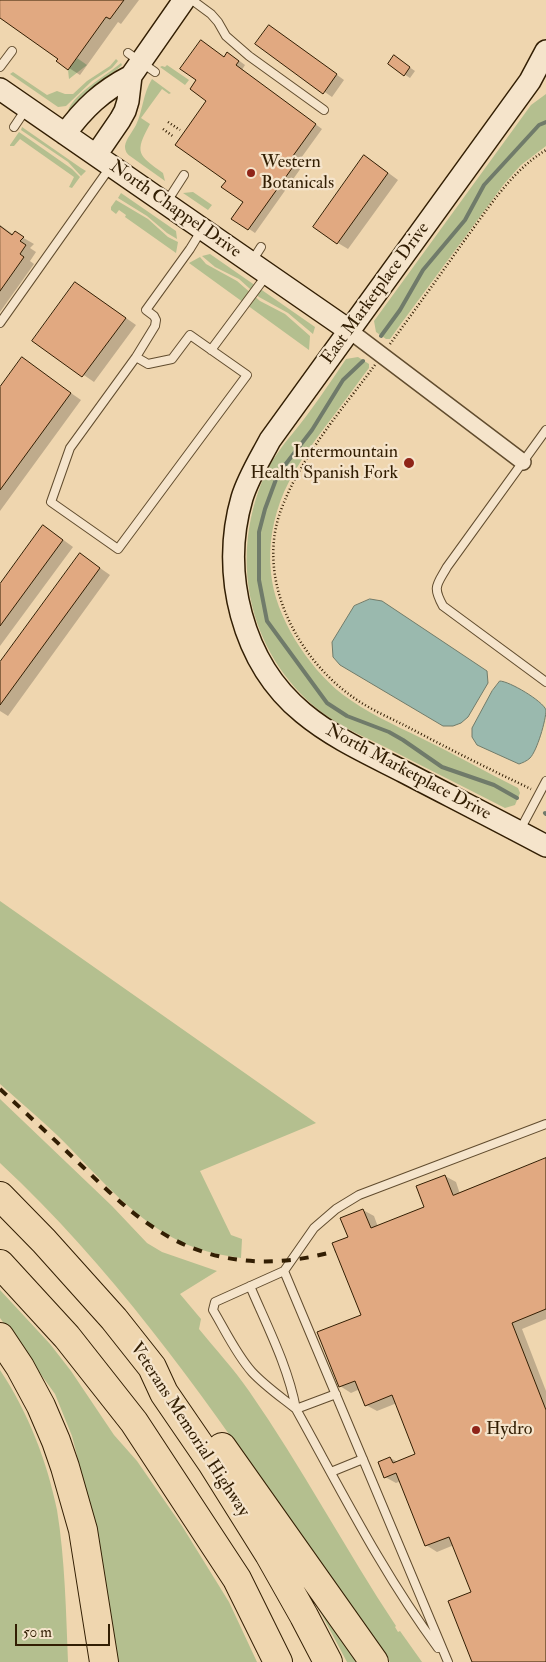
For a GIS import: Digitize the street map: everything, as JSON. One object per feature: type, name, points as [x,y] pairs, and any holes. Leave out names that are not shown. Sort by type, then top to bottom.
[{"type":"highway","name":"Veterans Memorial Highway","points":[[0,1196],[44,1241],[114,1319],[152,1367],[164,1393],[212,1463],[269,1554],[328,1662]]},
{"type":"highway","points":[[0,1264],[66,1337],[134,1422],[237,1579],[278,1662]]},
{"type":"highway","points":[[0,1337],[28,1381],[45,1414],[59,1449],[83,1530],[104,1662]]},
{"type":"highway","points":[[152,1367],[185,1400],[222,1446],[374,1662]]},
{"type":"highway","points":[[73,1496],[69,1531],[84,1662]]},
{"type":"street","points":[[103,161],[125,111],[138,66],[184,0]]},
{"type":"street","name":"East Marketplace Drive","points":[[233,548],[242,498],[251,475],[270,440],[530,81],[546,51]]},
{"type":"street","points":[[65,134],[94,100],[138,66]]},
{"type":"street","name":"North Chappel Drive","points":[[0,89],[202,230],[260,261],[350,331]]},
{"type":"street","points":[[350,331],[523,462]]},
{"type":"street","name":"North Marketplace Drive","points":[[233,548],[236,592],[248,634],[257,655],[269,675],[302,712],[336,737],[546,846]]},
{"type":"lane","points":[[192,0],[211,14],[226,36],[249,56],[324,110]]},
{"type":"lane","points":[[0,68],[12,51]]},
{"type":"lane","points":[[14,127],[27,108]]},
{"type":"lane","points":[[0,323],[103,161]]},
{"type":"lane","points":[[165,204],[184,176]]},
{"type":"lane","points":[[136,357],[148,364],[172,359],[190,335],[247,375],[118,549],[51,502],[70,448],[136,357],[154,326],[156,320],[154,316],[146,310],[190,250],[202,230]]},
{"type":"lane","points":[[212,350],[260,261]]},
{"type":"lane","points":[[546,430],[447,567],[437,584],[436,594],[443,606],[546,682]]},
{"type":"lane","points":[[519,832],[546,782]]},
{"type":"lane","points":[[296,1409],[265,1385],[242,1359],[213,1310],[218,1300],[284,1271],[314,1228],[348,1201],[546,1124]]},
{"type":"lane","points":[[284,1271],[447,1660]]},
{"type":"lane","points":[[250,1286],[285,1370],[292,1389],[296,1409],[394,1584],[447,1660]]},
{"type":"lane","points":[[296,1409],[336,1394]]},
{"type":"lane","points":[[331,1472],[363,1459]]},
{"type":"path","points":[[168,122],[180,130]]},
{"type":"path","points":[[163,129],[174,137]]},
{"type":"path","points":[[390,345],[493,201],[516,174],[537,155],[546,150]]},
{"type":"path","points":[[375,366],[321,437],[290,489],[274,534],[276,588],[288,619],[317,665],[350,696],[526,787]]},
{"type":"green space","points":[[77,58],[87,65],[69,79],[68,70]]},
{"type":"green space","points":[[116,59],[118,61],[112,68],[92,81],[66,106],[58,107],[10,74],[13,72],[47,95],[57,91],[73,94],[87,81],[110,66]]},
{"type":"green space","points":[[121,63],[122,65],[85,94],[68,111],[76,98]]},
{"type":"green space","points":[[167,65],[189,80],[185,85],[160,67]]},
{"type":"green space","points":[[152,79],[171,93],[169,94],[162,89],[141,118],[150,124],[140,148],[141,153],[148,162],[163,173],[165,181],[129,155],[125,148],[136,125]]},
{"type":"green space","points":[[546,94],[546,146],[521,165],[504,184],[390,339],[386,339],[376,332],[374,321],[531,105]]},
{"type":"green space","points":[[22,127],[86,171],[81,176],[68,162],[21,130]]},
{"type":"green space","points":[[19,132],[72,169],[80,177],[72,188],[69,187],[74,177],[20,139],[14,146],[10,146]]},
{"type":"green space","points":[[193,192],[212,205],[208,210],[183,193]]},
{"type":"green space","points":[[121,193],[176,231],[177,239],[147,216],[118,198]]},
{"type":"green space","points":[[116,200],[148,219],[168,237],[178,242],[176,253],[125,217],[126,215],[119,210],[116,214],[111,210]]},
{"type":"green space","points":[[210,254],[315,327],[313,334],[288,313],[259,297],[239,279],[215,267],[202,256]]},
{"type":"green space","points":[[200,257],[206,264],[237,281],[260,301],[285,314],[310,336],[309,350],[189,263]]},
{"type":"green space","points":[[358,357],[369,364],[369,368],[303,459],[284,492],[277,512],[272,532],[270,563],[279,607],[295,640],[317,670],[342,694],[380,718],[518,788],[520,793],[515,805],[505,808],[334,721],[301,693],[279,667],[263,639],[253,608],[247,575],[247,542],[253,509],[264,477],[277,454],[314,406],[346,359]]},
{"type":"green space","points":[[0,901],[316,1123],[200,1171],[231,1235],[242,1239],[241,1258],[196,1248],[156,1228],[121,1199],[57,1135],[0,1084]]},
{"type":"green space","points":[[0,1099],[112,1206],[147,1243],[162,1252],[217,1271],[180,1294],[201,1319],[199,1329],[249,1391],[305,1478],[398,1632],[400,1631],[422,1662],[390,1662],[218,1419],[151,1329],[79,1243],[41,1202],[0,1163]]},
{"type":"green space","points":[[0,1290],[50,1344],[71,1371],[114,1435],[137,1461],[182,1526],[229,1602],[257,1662],[118,1662],[82,1475],[72,1436],[55,1394],[0,1318]]},
{"type":"green space","points":[[0,1370],[28,1420],[42,1455],[53,1492],[62,1548],[68,1662],[0,1662]]},
{"type":"green space","points":[[314,1600],[359,1662],[347,1662]]},
{"type":"water","points":[[370,599],[382,601],[487,671],[488,683],[468,717],[461,723],[453,726],[443,726],[340,665],[333,657],[332,642],[354,606]]},
{"type":"water","points":[[500,681],[511,684],[525,692],[544,706],[546,710],[543,728],[533,754],[526,761],[519,764],[477,745],[472,737],[472,728],[492,691]]},
{"type":"building","points":[[0,0],[124,0],[110,19],[106,17],[68,70],[56,61],[58,59],[0,18]]},
{"type":"building","points":[[269,25],[337,74],[323,94],[255,44]]},
{"type":"building","points":[[201,40],[224,57],[227,52],[239,61],[236,65],[316,124],[290,160],[295,164],[248,230],[231,219],[243,202],[221,187],[226,181],[175,145],[206,101],[190,89],[196,80],[180,69]]},
{"type":"building","points":[[394,55],[410,67],[404,76],[388,64]]},
{"type":"building","points":[[364,155],[388,173],[337,244],[313,227]]},
{"type":"building","points":[[0,226],[12,235],[15,231],[24,237],[20,241],[26,245],[20,254],[24,257],[0,291]]},
{"type":"building","points":[[75,282],[126,318],[82,377],[32,341]]},
{"type":"building","points":[[22,357],[71,393],[0,490],[0,387]]},
{"type":"building","points":[[43,525],[63,540],[0,626],[0,584]]},
{"type":"building","points":[[80,553],[100,568],[0,705],[0,662]]},
{"type":"building","name":"Hydro","points":[[546,1158],[546,1309],[512,1323],[546,1410],[546,1662],[472,1662],[448,1601],[471,1592],[449,1537],[425,1546],[396,1473],[384,1478],[378,1462],[390,1457],[393,1463],[415,1454],[392,1395],[365,1406],[355,1381],[339,1387],[317,1332],[361,1315],[332,1243],[348,1237],[340,1218],[363,1209],[371,1228],[424,1207],[416,1186],[445,1175],[453,1195]]},
{"type":"waterway","points":[[381,336],[400,310],[423,270],[465,220],[484,185],[539,125],[546,122]]},
{"type":"waterway","points":[[363,361],[343,380],[312,430],[278,474],[265,509],[259,532],[259,580],[267,621],[327,703],[347,716],[389,732],[442,767],[494,785],[517,798]]},
{"type":"railway","points":[[0,1089],[127,1208],[156,1229],[177,1241],[220,1257],[243,1260],[289,1260],[335,1251]]},
{"type":"place","name":"Western Botanicals","points":[[251,173]]},
{"type":"place","name":"Intermountain Health Spanish Fork","points":[[409,463]]},
{"type":"place","name":"Hydro","points":[[476,1430]]}]
